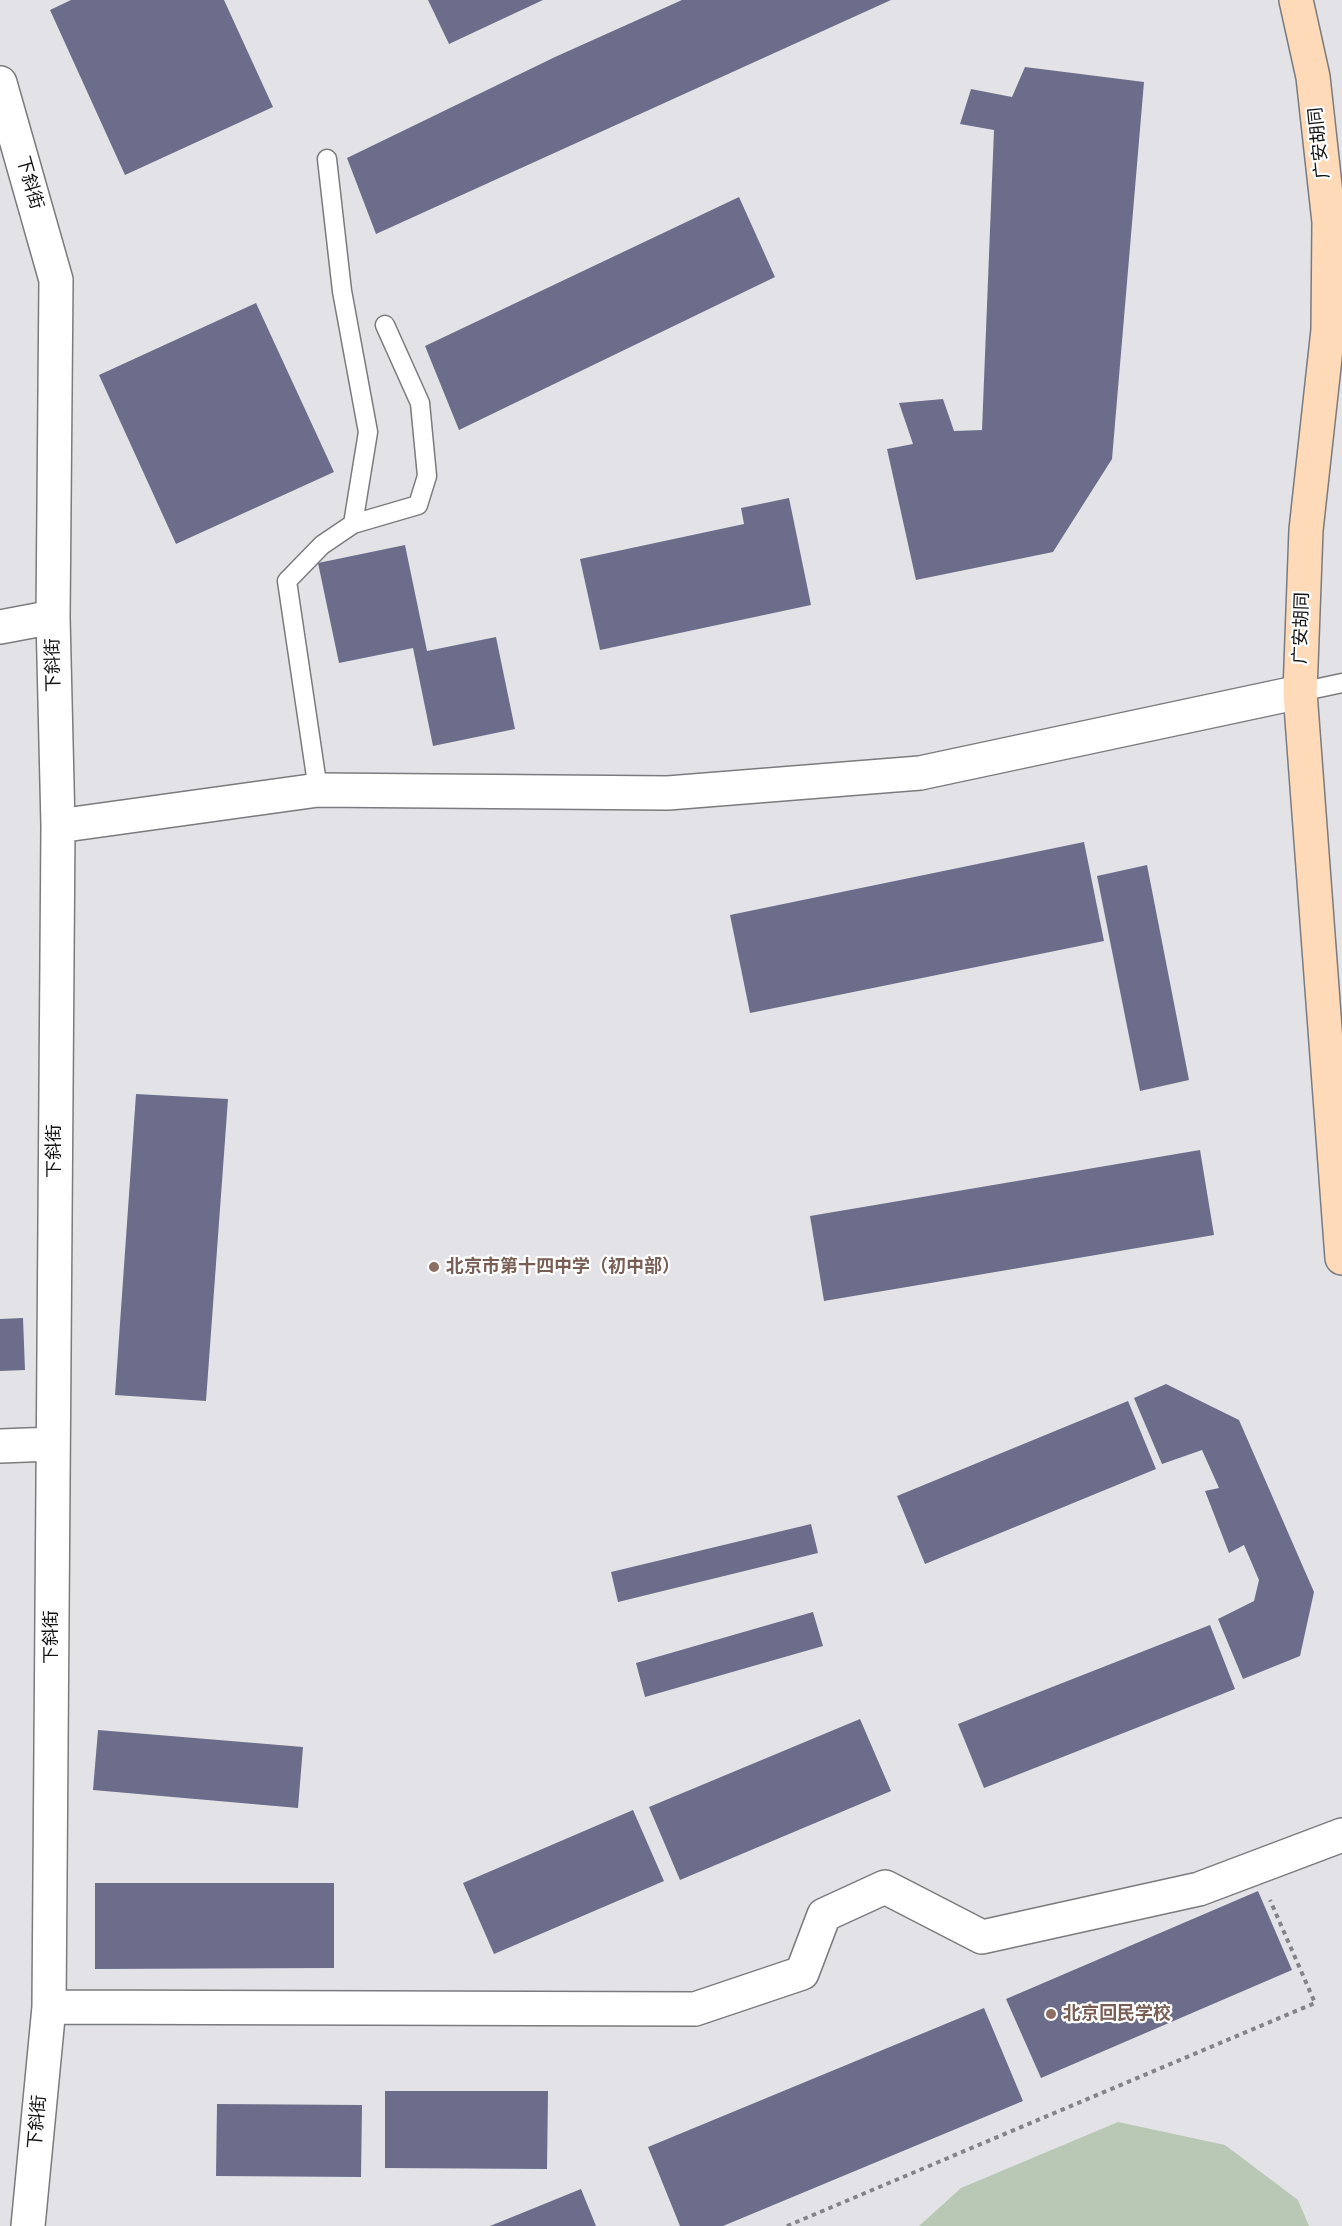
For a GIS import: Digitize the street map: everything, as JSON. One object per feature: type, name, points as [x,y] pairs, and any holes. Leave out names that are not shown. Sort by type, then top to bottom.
[{"type":"street","name":"广安胡同","points":[[1296,0],[1313,77],[1329,222],[1328,330],[1306,530],[1300,692],[1342,1258]]},
{"type":"street","name":"下斜街","points":[[0,82],[56,280],[53,617],[58,826],[49,2007],[28,2226]]},
{"type":"street","points":[[0,627],[53,617]]},
{"type":"street","points":[[58,826],[318,790],[668,793],[920,773],[1300,692]]},
{"type":"street","points":[[0,1446],[53,1444]]},
{"type":"street","points":[[49,2007],[695,2009],[802,1973],[824,1914],[885,1887],[982,1937],[1199,1889],[1342,1835]]},
{"type":"lane","points":[[327,159],[342,291],[368,432],[353,524]]},
{"type":"lane","points":[[318,790],[287,581],[322,545],[353,524],[418,505],[427,476],[420,403],[385,325]]},
{"type":"lane","points":[[1300,692],[1342,683]]},
{"type":"path","points":[[787,2226],[1315,2003],[1257,1868]]},
{"type":"green space","points":[[1118,2122],[1225,2145],[1298,2200],[1309,2226],[919,2226],[961,2188]]},
{"type":"building","points":[[71,0],[224,0],[273,107],[125,175],[50,10]]},
{"type":"building","points":[[428,0],[543,0],[449,44]]},
{"type":"building","points":[[682,0],[891,0],[376,234],[347,158],[555,57]]},
{"type":"building","points":[[1025,67],[1144,82],[1112,459],[1053,552],[916,580],[887,449],[913,444],[899,403],[943,399],[954,431],[982,430],[994,130],[960,124],[971,89],[1012,97]]},
{"type":"building","points":[[739,197],[775,277],[459,430],[425,346]]},
{"type":"building","points":[[256,303],[334,472],[176,544],[99,375]]},
{"type":"building","points":[[789,498],[811,605],[600,650],[580,559],[744,524],[741,508]]},
{"type":"building","points":[[405,545],[427,651],[496,637],[515,729],[433,746],[413,648],[339,663],[318,563]]},
{"type":"building","points":[[1084,842],[1104,941],[750,1013],[730,915]]},
{"type":"building","points":[[1147,865],[1189,1080],[1140,1091],[1097,876]]},
{"type":"building","points":[[136,1094],[228,1099],[206,1401],[115,1395]]},
{"type":"building","points":[[1200,1150],[1214,1235],[824,1301],[810,1216]]},
{"type":"building","points":[[23,1318],[25,1370],[0,1371],[0,1319]]},
{"type":"building","points":[[1166,1384],[1239,1420],[1314,1592],[1300,1656],[1243,1679],[1218,1619],[1254,1601],[1259,1580],[1244,1545],[1229,1553],[1205,1491],[1219,1488],[1202,1450],[1162,1464],[1134,1398]]},
{"type":"building","points":[[1128,1401],[1156,1469],[925,1564],[897,1496]]},
{"type":"building","points":[[811,1524],[818,1553],[618,1602],[611,1572]]},
{"type":"building","points":[[813,1612],[823,1646],[645,1697],[636,1663]]},
{"type":"building","points":[[1210,1625],[1235,1689],[984,1788],[958,1724]]},
{"type":"building","points":[[860,1719],[891,1791],[680,1880],[649,1807]]},
{"type":"building","points":[[98,1730],[303,1747],[298,1808],[93,1790]]},
{"type":"building","points":[[633,1810],[664,1881],[494,1954],[463,1883]]},
{"type":"building","points":[[95,1883],[334,1883],[334,1968],[95,1969]]},
{"type":"building","points":[[1258,1891],[1292,1970],[1041,2078],[1006,1999]]},
{"type":"building","points":[[984,2008],[1023,2101],[723,2226],[680,2226],[648,2147]]},
{"type":"building","points":[[385,2091],[548,2091],[547,2169],[385,2168]]},
{"type":"building","points":[[217,2104],[362,2105],[361,2177],[216,2176]]},
{"type":"building","points":[[581,2189],[596,2226],[490,2226]]},
{"type":"place","name":"北京市第十四中学（初中部）","points":[[434,1267]]},
{"type":"place","name":"北京回民学校","points":[[1051,2014]]}]
